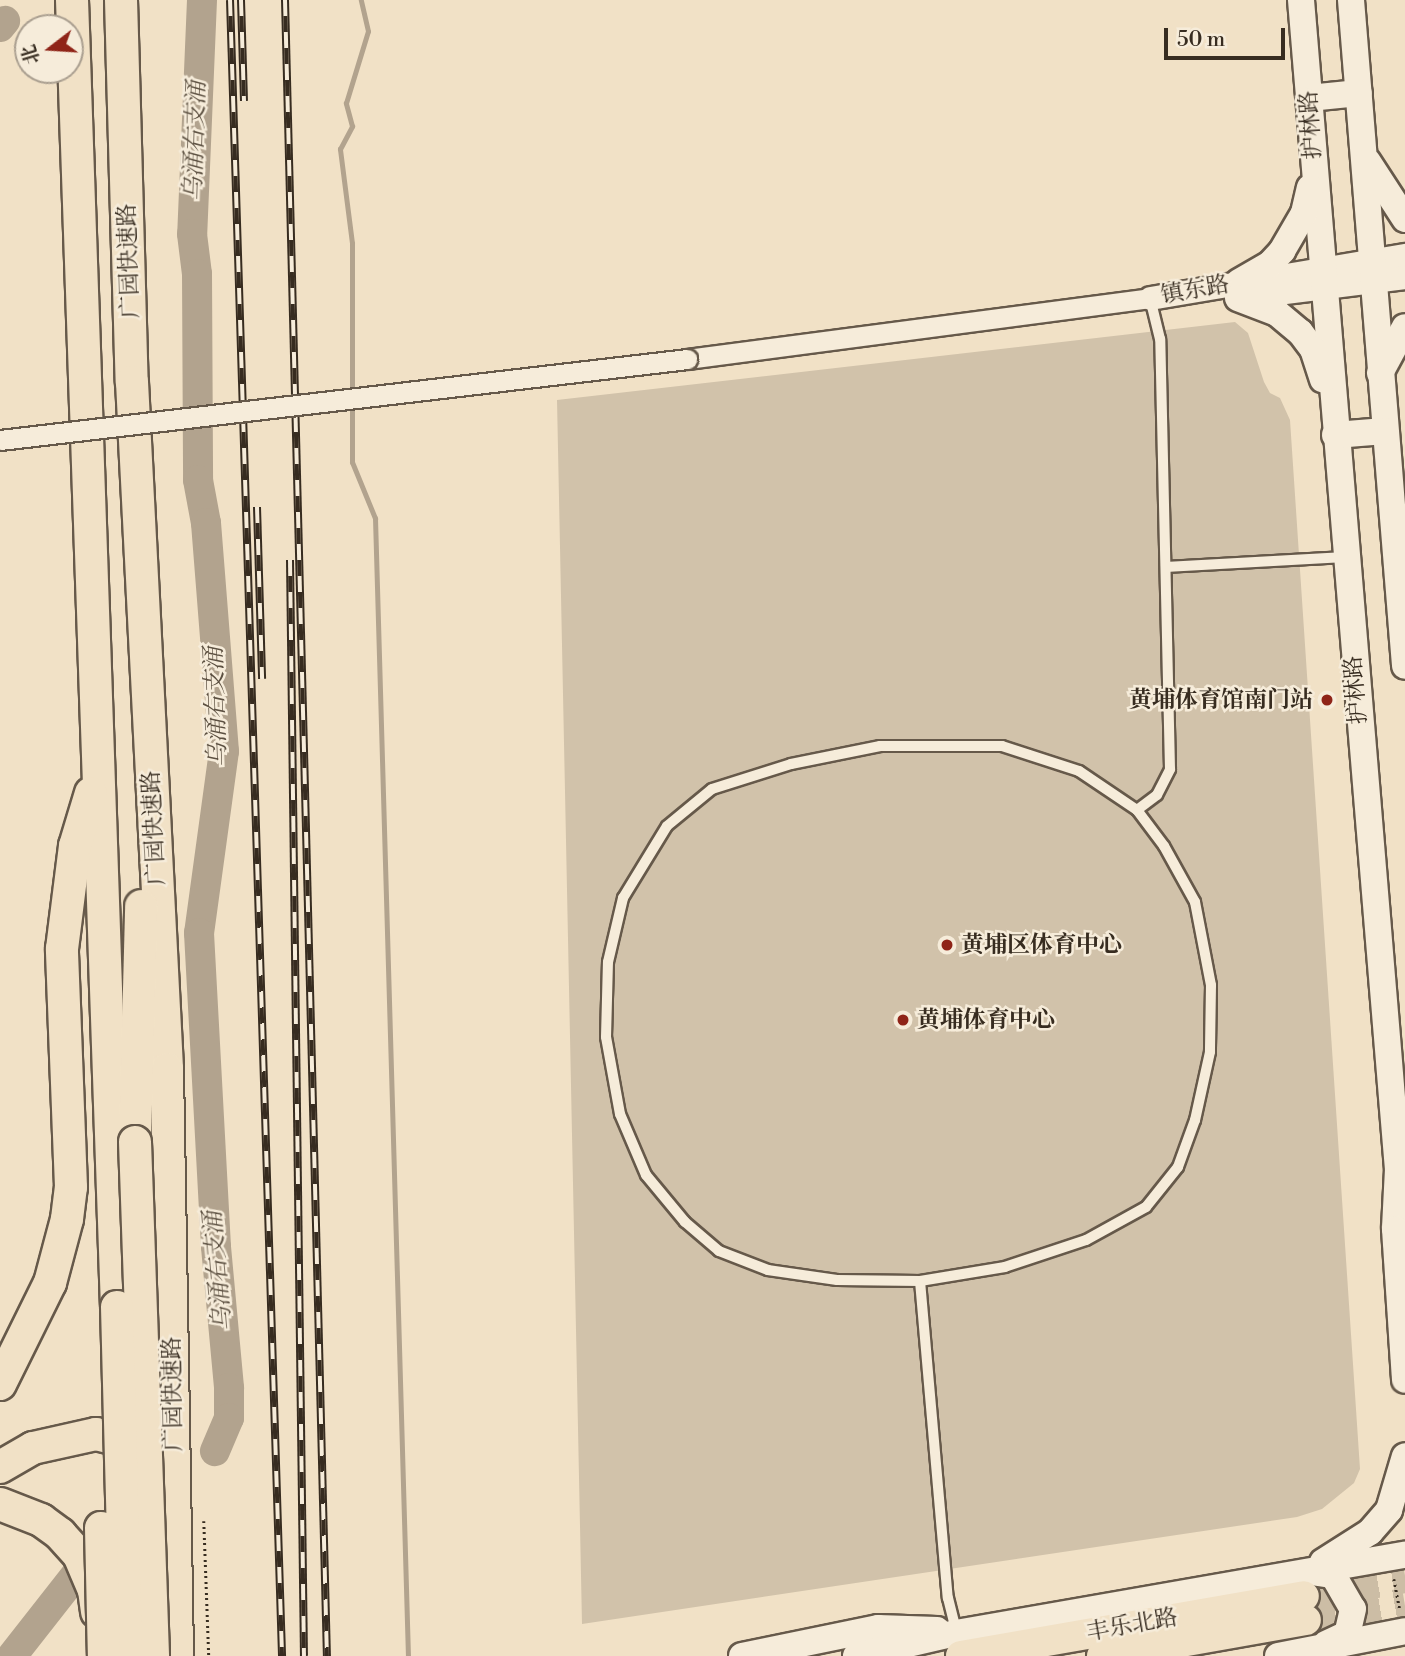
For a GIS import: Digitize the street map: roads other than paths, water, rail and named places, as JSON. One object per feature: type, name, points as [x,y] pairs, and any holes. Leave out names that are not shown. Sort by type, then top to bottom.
[{"type":"highway","name":"广园快速路","points":[[72,0],[114,1215],[107,1310],[126,1656]]},
{"type":"highway","name":"广园快速路","points":[[121,0],[149,726],[167,1069],[177,1656]]},
{"type":"highway","points":[[149,726],[136,1001],[135,1142],[153,1656]]},
{"type":"highway","points":[[0,1384],[50,1283],[66,1219],[71,1187],[62,949],[75,846],[98,768]]},
{"type":"highway","points":[[103,1656],[107,1310]]},
{"type":"highway","points":[[0,1467],[33,1448],[96,1434],[127,1443],[143,1454],[163,1494],[176,1539]]},
{"type":"highway","points":[[0,1504],[41,1520],[79,1555],[94,1590],[103,1656]]},
{"type":"main road","name":"护林路","points":[[1301,0],[1345,557],[1398,1169],[1395,1229],[1405,1380]]},
{"type":"main road","points":[[1352,0],[1385,431],[1399,521],[1405,667]]},
{"type":"main road","points":[[1309,98],[1359,93]]},
{"type":"main road","points":[[1364,156],[1405,219]]},
{"type":"main road","points":[[1314,169],[1295,233],[1270,264],[1239,290],[1300,332],[1312,349],[1333,407]]},
{"type":"main road","points":[[1380,373],[1405,327]]},
{"type":"main road","points":[[1335,435],[1385,431]]},
{"type":"main road","points":[[1398,1169],[1405,1200]]},
{"type":"main road","points":[[1305,1596],[1370,1532],[1397,1492],[1405,1456]]},
{"type":"main road","points":[[1305,1596],[1398,1556]]},
{"type":"main road","points":[[1305,1596],[1333,1575],[1353,1609],[1347,1634],[1318,1648]]},
{"type":"main road","name":"丰乐北路","points":[[958,1644],[1305,1596]]},
{"type":"main road","name":"丰乐北路","points":[[1102,1656],[1305,1596]]},
{"type":"main road","points":[[742,1656],[878,1628],[907,1626],[958,1644]]},
{"type":"main road","points":[[1278,1656],[1404,1631]]},
{"type":"main road","points":[[856,1656],[958,1644]]},
{"type":"main road","points":[[1318,1648],[1363,1656]]},
{"type":"street","name":"镇东路","points":[[1372,272],[1405,255]]},
{"type":"street","name":"镇东路","points":[[1150,298],[1239,290],[1372,272],[1405,277]]},
{"type":"street","points":[[0,440],[687,359],[1150,298]]},
{"type":"lane","points":[[1137,810],[1157,795],[1170,769],[1160,339],[1150,298]]},
{"type":"lane","points":[[1166,567],[1345,557]]},
{"type":"lane","points":[[880,746],[1003,746],[1079,771],[1137,810],[1164,846],[1195,902],[1211,985],[1210,1052],[1195,1120],[1178,1167],[1146,1207],[1086,1240],[1005,1267],[920,1280],[837,1280],[768,1270],[719,1251],[685,1222],[646,1175],[620,1114],[606,1037],[608,961],[623,898],[667,826],[712,789],[791,764],[880,746]]},
{"type":"lane","points":[[920,1280],[948,1598],[958,1644]]},
{"type":"waterway","name":"乌涌右支涌","points":[[202,0],[192,234],[197,274],[198,480],[206,523],[224,751],[199,933],[216,1247],[229,1388],[229,1418],[215,1451]]},
{"type":"waterway","points":[[352,394],[352,243],[340,149],[352,126],[346,103],[368,31],[361,0]]},
{"type":"waterway","points":[[0,27],[5,21]]},
{"type":"waterway","points":[[352,404],[352,462],[375,518],[408,1656]]},
{"type":"waterway","name":"乌涌右支涌","points":[[12,1656],[96,1549]]},
{"type":"tunnel","points":[[1304,1596],[1405,1578]]},
{"type":"tunnel","points":[[1306,1620],[1405,1603]]},
{"type":"railway","points":[[230,0],[282,1656]]},
{"type":"railway","points":[[241,0],[244,101]]},
{"type":"railway","points":[[285,0],[327,1656]]},
{"type":"railway","points":[[257,507],[262,679]]},
{"type":"railway","points":[[290,560],[304,1656]]},
{"type":"place","name":"黄埔体育馆南门站","points":[[1327,700]]},
{"type":"place","name":"黄埔区体育中心","points":[[947,945]]},
{"type":"place","name":"黄埔体育中心","points":[[903,1020]]}]
